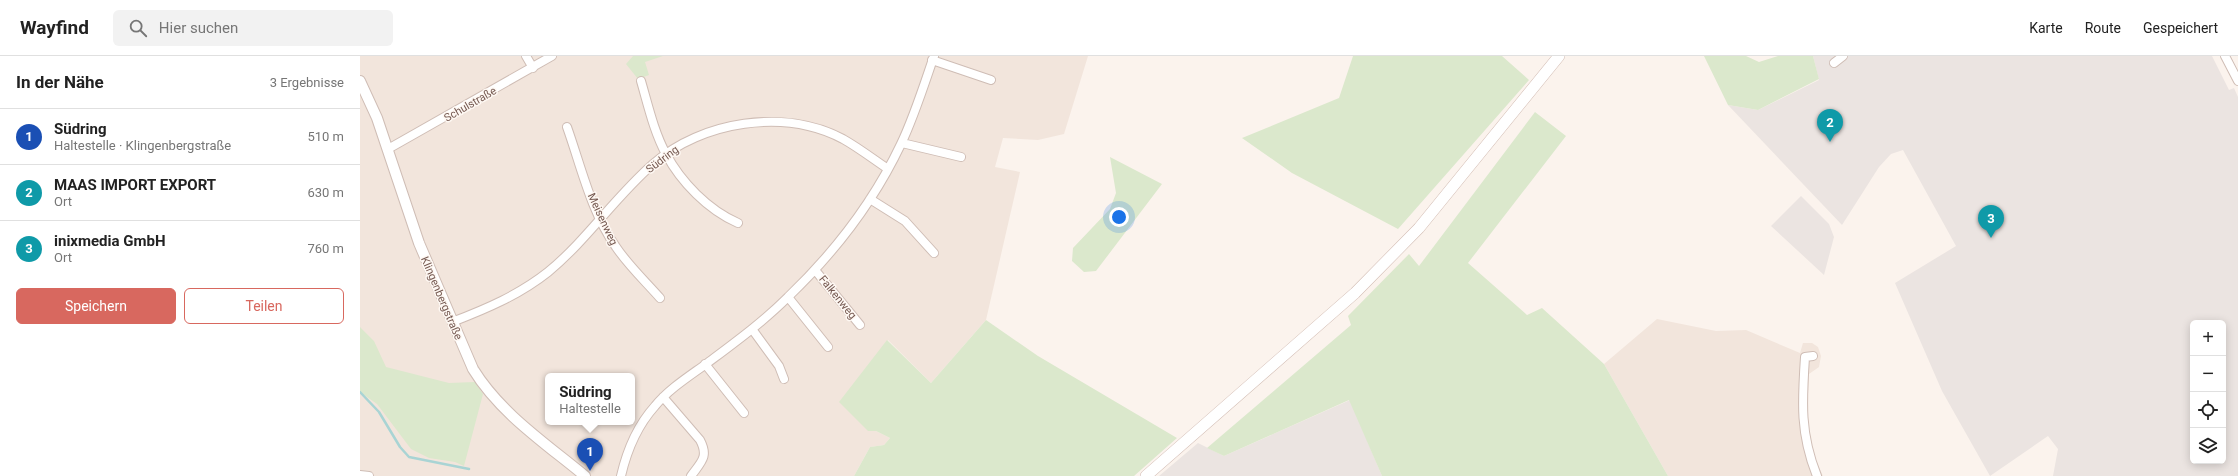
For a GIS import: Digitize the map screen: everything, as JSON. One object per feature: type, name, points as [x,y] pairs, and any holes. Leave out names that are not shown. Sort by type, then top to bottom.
[{"type":"main road","points":[[1146,476],[1355,293],[1419,228],[1559,56]]},
{"type":"street","points":[[526,56],[533,68]]},
{"type":"street","name":"Schulstraße","points":[[388,149],[552,56]]},
{"type":"street","points":[[1834,63],[1843,56]]},
{"type":"street","points":[[2225,56],[2235,68],[2238,81]]},
{"type":"street","points":[[620,476],[626,454],[636,434],[642,423],[663,396],[752,329],[788,297],[815,270],[841,240],[870,199],[888,170],[902,143],[933,58],[991,80]]},
{"type":"street","name":"Klingenbergstraße","points":[[360,81],[377,118],[419,243],[470,362],[484,387],[522,424],[585,476]]},
{"type":"street","points":[[641,81],[666,154],[706,203],[724,217],[738,223]]},
{"type":"street","name":"Südring","points":[[452,322],[498,303],[531,285],[566,256],[643,173],[666,154],[686,142],[717,129],[752,123],[785,123],[819,130],[842,139],[888,170]]},
{"type":"street","name":"Meisenweg","points":[[567,127],[601,220],[626,260],[660,298]]},
{"type":"street","points":[[902,143],[961,157]]},
{"type":"street","points":[[870,199],[905,221],[934,253]]},
{"type":"street","name":"Falkenweg","points":[[815,270],[860,325]]},
{"type":"street","points":[[788,297],[828,347]]},
{"type":"street","points":[[752,329],[779,366],[784,379]]},
{"type":"street","points":[[1813,356],[1806,357],[1802,408],[1808,454],[1817,476]]},
{"type":"street","points":[[705,364],[744,413]]},
{"type":"street","points":[[663,396],[700,440],[704,447],[704,458],[691,476]]},
{"type":"street","points":[[360,475],[369,476]]},
{"type":"shaded area","points":[[360,56],[1088,56],[1064,134],[1038,140],[1003,138],[995,167],[1020,172],[986,320],[931,383],[888,340],[864,372],[868,431],[876,431],[890,438],[884,445],[870,447],[854,476],[360,476]]},
{"type":"shaded area","points":[[1813,56],[2212,56],[2229,90],[2234,88],[2238,97],[2238,476],[2053,476],[2058,449],[2048,436],[1990,476],[1942,391],[1895,283],[1956,246],[1903,150],[1891,154],[1879,167],[1842,225],[1728,105],[1758,110],[1819,80]]},
{"type":"shaded area","points":[[1801,196],[1829,224],[1834,237],[1824,275],[1771,226]]},
{"type":"shaded area","points":[[1657,319],[1716,331],[1746,330],[1800,353],[1803,343],[1812,343],[1818,347],[1821,356],[1819,367],[1809,374],[1807,414],[1812,452],[1823,476],[1668,476],[1604,364]]},
{"type":"shaded area","points":[[1350,400],[1382,476],[1159,476],[1198,443],[1224,456]]},
{"type":"green space","points":[[633,56],[663,56],[645,62],[649,75],[638,79],[626,64]]},
{"type":"green space","points":[[1353,56],[1502,56],[1529,80],[1398,229],[1292,173],[1242,138],[1339,98]]},
{"type":"green space","points":[[1704,56],[1746,56],[1759,62],[1778,56],[1813,56],[1819,79],[1758,110],[1728,105]]},
{"type":"green space","points":[[1535,112],[1566,136],[1468,263],[1527,315],[1542,308],[1604,364],[1668,476],[1382,476],[1349,400],[1224,456],[1207,448],[1351,325],[1348,316],[1409,254],[1419,266]]},
{"type":"green space","points":[[1110,157],[1162,184],[1096,271],[1084,272],[1072,261],[1073,248],[1110,209],[1116,193]]},
{"type":"green space","points":[[986,320],[1038,356],[1177,438],[1134,476],[854,476],[870,447],[884,445],[890,438],[876,431],[868,431],[839,402],[887,340],[931,383]]},
{"type":"green space","points":[[360,327],[374,341],[386,367],[449,383],[475,382],[483,394],[464,466],[455,462],[429,458],[411,449],[377,404],[360,392]]},
{"type":"waterway","points":[[360,392],[379,412],[400,447],[409,457],[469,469]]},
{"type":"place","name":"MAAS IMPORT EXPORT","points":[[1830,142]]},
{"type":"place","name":"inixmedia GmbH","points":[[1991,238]]},
{"type":"place","name":"Südring","points":[[590,471]]}]
